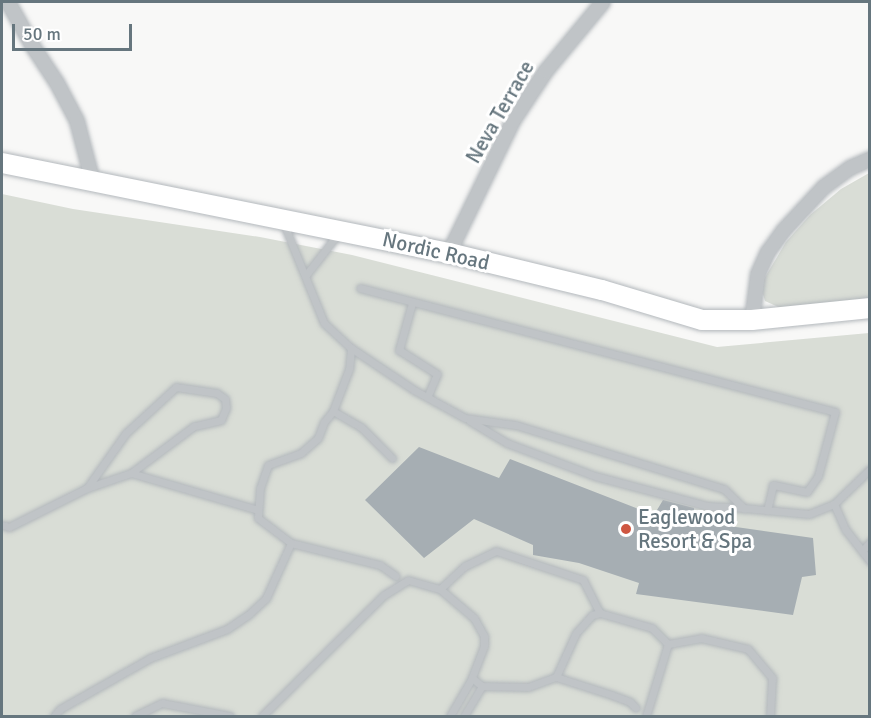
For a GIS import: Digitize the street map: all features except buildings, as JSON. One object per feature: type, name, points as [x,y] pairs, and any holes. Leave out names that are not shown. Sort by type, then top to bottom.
[{"type":"street","points":[[8,2],[77,121],[93,182]]},
{"type":"street","name":"Neva Terrace","points":[[449,253],[513,121],[546,72],[603,2]]},
{"type":"street","points":[[752,320],[758,274],[768,252],[784,230],[824,187],[849,168],[870,159]]},
{"type":"street","name":"Nordic Road","points":[[2,163],[280,217],[449,253],[580,285],[702,320],[752,320],[870,308]]},
{"type":"lane","points":[[280,217],[324,323],[351,348],[427,397],[507,443],[595,476],[708,506],[809,513],[834,504],[870,469]]},
{"type":"lane","points":[[306,275],[341,230]]},
{"type":"lane","points":[[360,288],[835,412],[818,476],[807,492],[773,485],[767,510]]},
{"type":"lane","points":[[412,303],[399,350],[437,374],[427,397]]},
{"type":"lane","points":[[351,348],[349,369],[333,411],[324,422],[318,438],[300,453],[268,465],[260,488],[258,518],[291,543],[380,565],[396,576],[441,589],[474,618],[484,636],[484,646],[472,678],[450,717]]},
{"type":"lane","points":[[4,527],[87,488],[131,473],[194,426],[221,420],[226,408],[225,399],[217,393],[176,387],[126,434],[87,488]]},
{"type":"lane","points":[[333,411],[361,427],[392,458]]},
{"type":"lane","points":[[465,418],[516,425],[724,489],[744,508]]},
{"type":"lane","points":[[131,473],[258,510]]},
{"type":"lane","points":[[834,504],[845,529],[870,561]]},
{"type":"lane","points":[[862,551],[870,542]]},
{"type":"lane","points":[[54,717],[60,709],[150,658],[226,629],[248,615],[266,598],[291,543]]},
{"type":"lane","points":[[441,589],[465,566],[496,551],[583,580],[600,613]]},
{"type":"lane","points":[[393,587],[396,576]]},
{"type":"lane","points":[[262,717],[393,587],[408,580]]},
{"type":"lane","points":[[556,677],[576,633],[592,615],[600,613],[652,628],[668,644]]},
{"type":"lane","points":[[668,644],[701,638],[748,649],[771,678],[770,717]]},
{"type":"lane","points":[[644,717],[668,644]]},
{"type":"lane","points":[[472,678],[482,686],[528,687],[556,677],[612,694],[630,702],[644,717]]},
{"type":"lane","points":[[464,717],[482,686]]},
{"type":"lane","points":[[636,708],[649,701]]},
{"type":"lane","points":[[135,717],[162,703],[230,717]]},
{"type":"shaded area","points":[[869,173],[869,300],[785,310],[765,301],[762,291],[764,279],[786,242],[810,215],[841,189]]},
{"type":"shaded area","points":[[2,194],[73,209],[260,237],[352,255],[717,347],[869,333],[869,716],[2,716]]},
{"type":"place","name":"Eaglewood Resort & Spa","points":[[626,529]]}]
